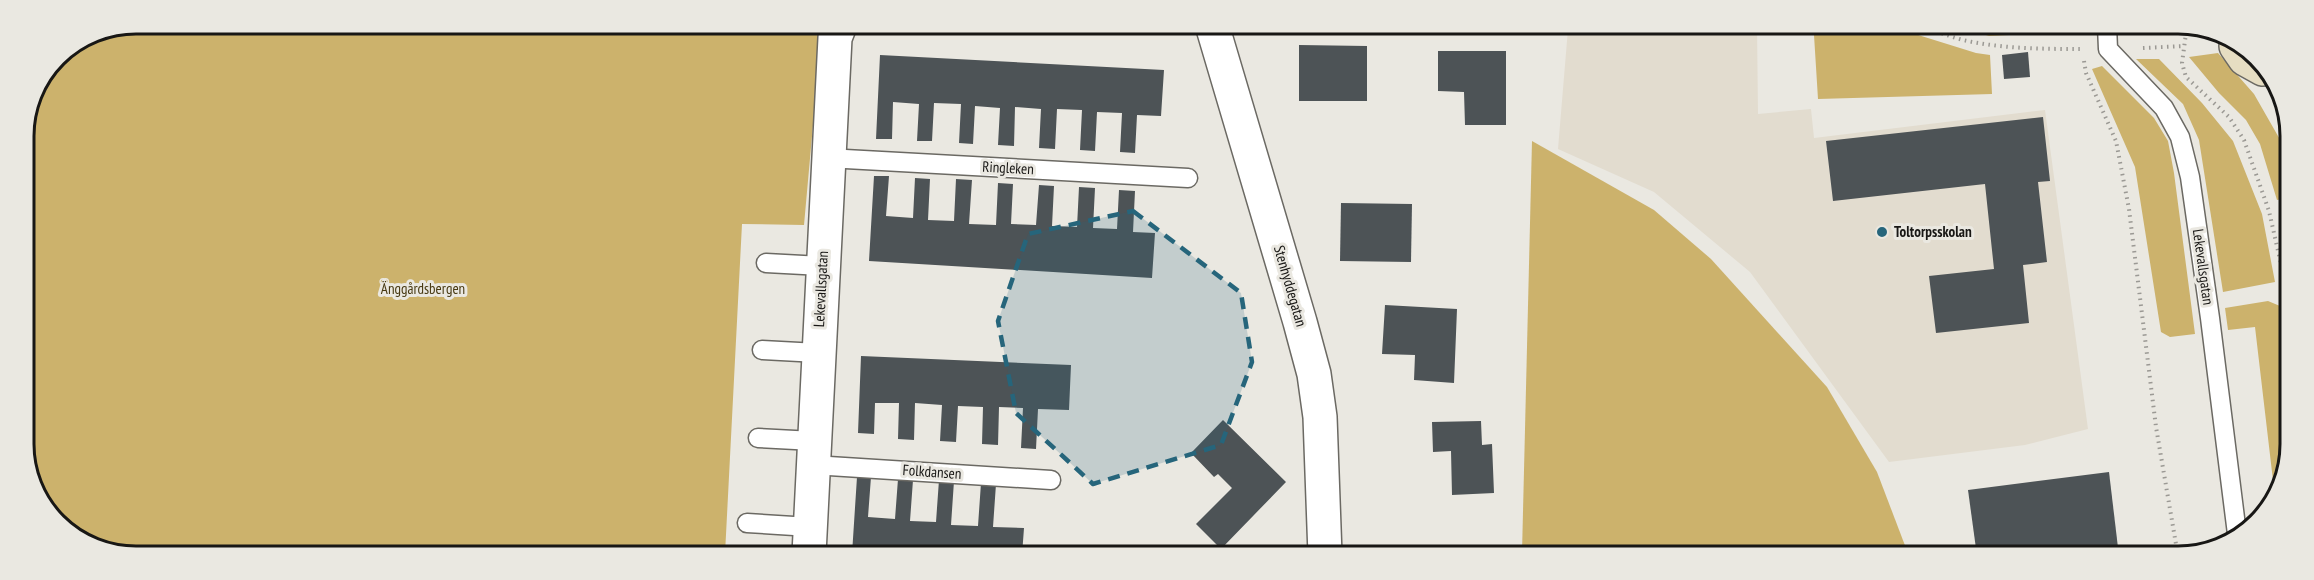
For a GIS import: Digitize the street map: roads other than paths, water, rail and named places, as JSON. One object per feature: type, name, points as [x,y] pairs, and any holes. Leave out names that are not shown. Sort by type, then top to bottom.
[{"type":"street","name":"Lekevallsgatan","points":[[809,541],[827,158],[837,34]]},
{"type":"street","name":"Stenhyddegatan","points":[[1215,34],[1314,374],[1320,417],[1325,545]]},
{"type":"lane","name":"Lekevallsgatan","points":[[2107,34],[2108,49],[2164,108],[2180,137],[2190,177],[2209,306],[2236,526]]},
{"type":"lane","name":"Ringleken","points":[[827,158],[1188,178]]},
{"type":"lane","points":[[766,263],[822,266]]},
{"type":"lane","points":[[762,350],[818,353]]},
{"type":"lane","name":"Folkdansen","points":[[758,438],[813,453],[1051,480]]},
{"type":"lane","points":[[747,523],[809,541]]},
{"type":"place","name":"Toltorpsskolan","points":[[1882,232]]},
{"type":"park label","name":"Änggårdsbergen","points":[[423,289]]}]
